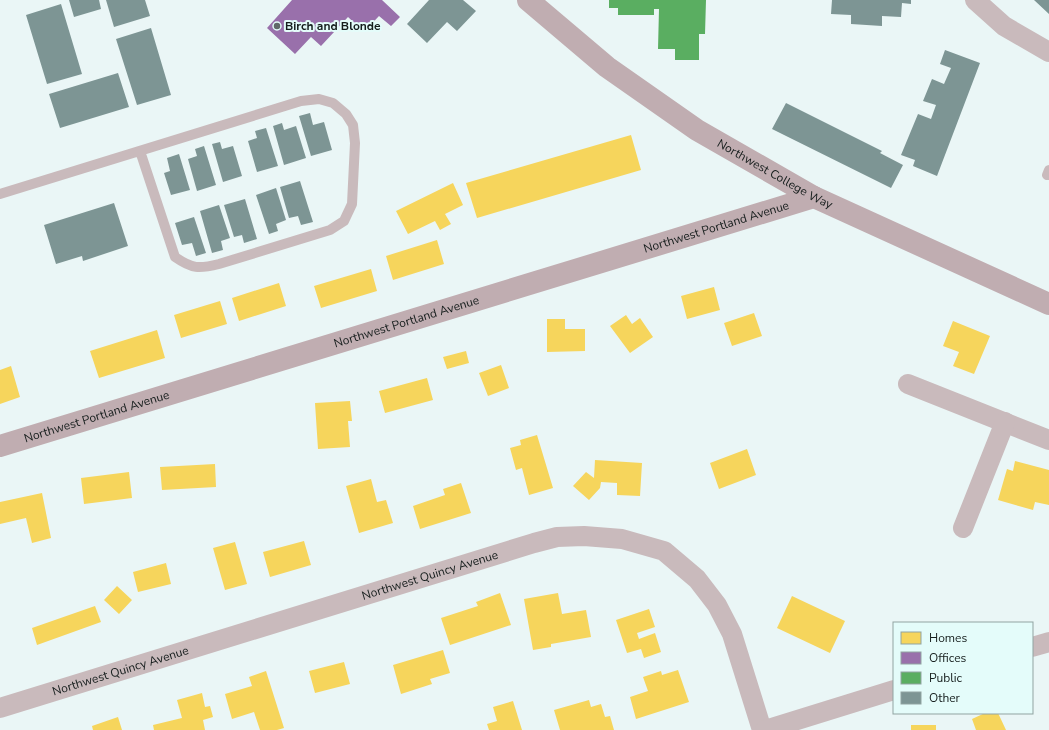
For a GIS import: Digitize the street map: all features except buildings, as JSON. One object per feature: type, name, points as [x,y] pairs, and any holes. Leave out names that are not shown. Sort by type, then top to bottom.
[{"type":"street","name":"Northwest College Way","points":[[528,0],[607,67],[697,130],[814,197],[1049,304]]},
{"type":"street","points":[[975,0],[1004,26],[1049,52]]},
{"type":"street","name":"Northwest Portland Avenue","points":[[0,446],[814,197]]},
{"type":"street","points":[[908,384],[1049,440]]},
{"type":"street","points":[[963,528],[1005,422]]},
{"type":"street","name":"Northwest Quincy Avenue","points":[[0,708],[534,543],[558,537],[584,536],[622,539],[664,551],[697,578],[717,605],[732,634],[769,729]]},
{"type":"street","points":[[1033,647],[1049,642]]},
{"type":"street","points":[[769,729],[893,690]]},
{"type":"lane","points":[[0,194],[301,101],[319,99],[333,103],[346,114],[353,124],[355,143],[352,204],[344,221],[330,230],[205,268],[188,266],[175,257],[140,151]]},
{"type":"lane","points":[[1049,170],[1047,175],[1049,176]]},
{"type":"place","name":"Birch and Blonde","points":[[277,26]]}]
